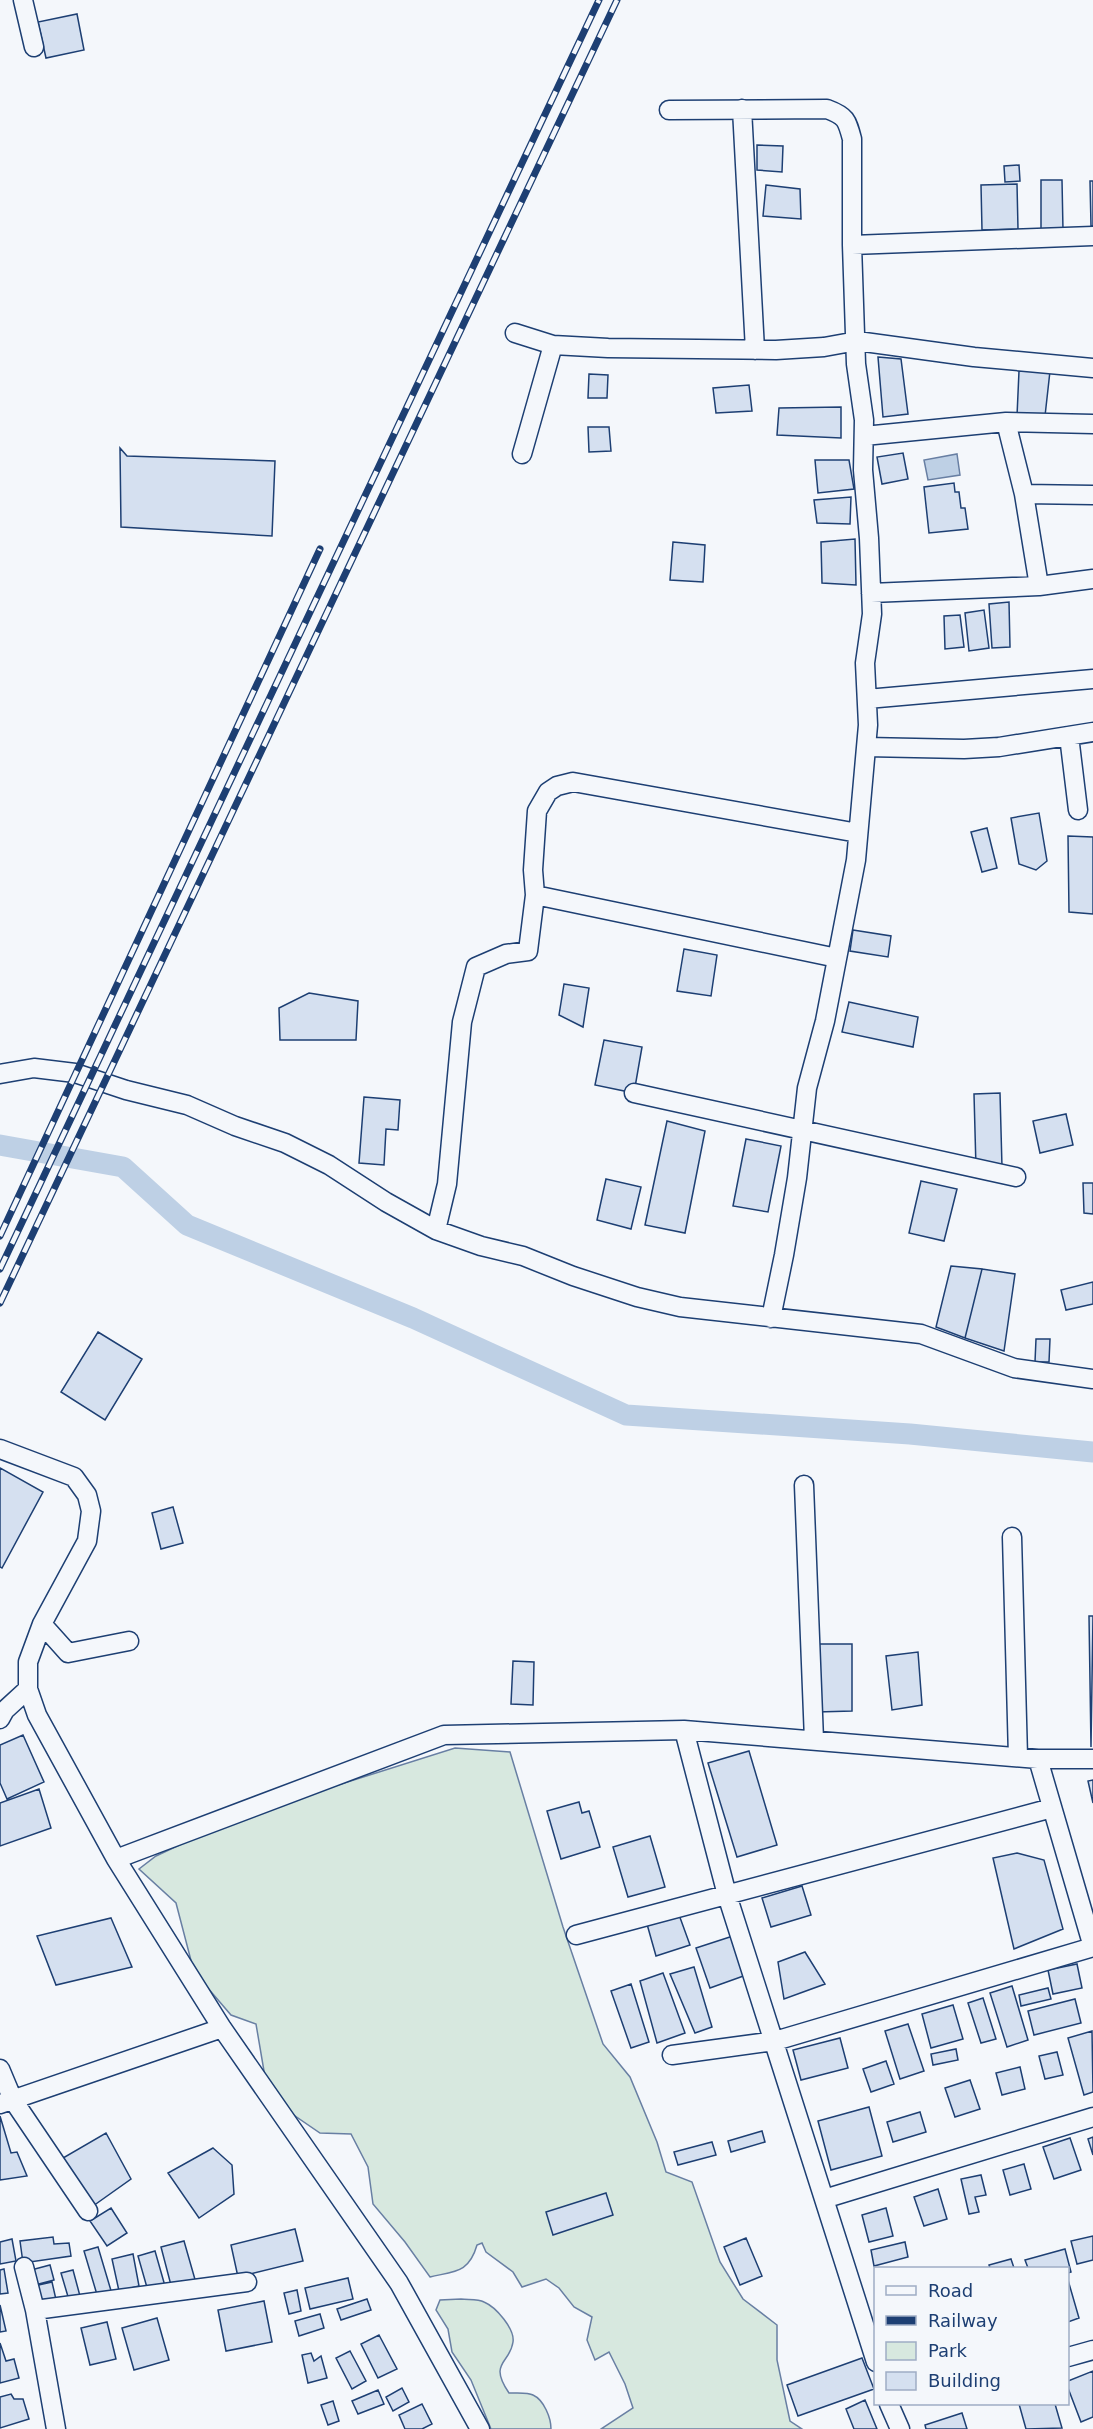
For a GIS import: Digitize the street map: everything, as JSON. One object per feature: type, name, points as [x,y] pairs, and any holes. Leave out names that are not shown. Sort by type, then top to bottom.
[{"type":"street","points":[[23,0],[34,47]]},
{"type":"street","points":[[742,109],[755,350]]},
{"type":"street","points":[[669,110],[827,109],[842,114],[848,122],[852,139],[852,244],[856,364],[864,420],[863,470],[872,614],[865,663],[866,747],[856,860],[825,1021],[807,1088],[784,1255],[771,1318]]},
{"type":"street","points":[[852,244],[1093,236]]},
{"type":"street","points":[[515,333],[554,345],[668,350],[824,347],[856,341],[974,357],[1093,368]]},
{"type":"street","points":[[522,454],[554,345]]},
{"type":"street","points":[[864,436],[1006,422],[1093,424]]},
{"type":"street","points":[[1006,422],[1024,494],[1039,586]]},
{"type":"street","points":[[1024,494],[1093,495]]},
{"type":"street","points":[[871,593],[1039,586],[1093,579]]},
{"type":"street","points":[[867,699],[1093,679]]},
{"type":"street","points":[[866,747],[999,747],[1093,732]]},
{"type":"street","points":[[1069,736],[1078,810]]},
{"type":"street","points":[[436,1230],[447,1184],[462,1022],[476,967],[506,954],[528,951],[535,895],[533,870],[537,811],[548,792],[557,786],[573,782],[858,833]]},
{"type":"street","points":[[535,895],[837,958]]},
{"type":"street","points":[[0,1074],[34,1068],[75,1073],[126,1090],[187,1105],[236,1126],[285,1143],[329,1165],[386,1202],[436,1230],[481,1246],[523,1256],[573,1276],[637,1297],[680,1307],[921,1334],[1014,1368],[1093,1379]]},
{"type":"street","points":[[634,1092],[1016,1177]]},
{"type":"street","points":[[0,1449],[74,1477],[87,1495],[92,1511],[87,1541],[42,1624],[28,1662],[28,1689],[37,1715],[116,1859],[222,2028],[399,2283],[480,2429]]},
{"type":"street","points":[[804,1485],[814,1740]]},
{"type":"street","points":[[1012,1537],[1018,1757]]},
{"type":"street","points":[[42,1624],[68,1653],[129,1641]]},
{"type":"street","points":[[0,1719],[5,1710],[28,1689]]},
{"type":"street","points":[[684,1730],[727,1895],[874,2356]]},
{"type":"street","points":[[116,1859],[444,1735],[684,1730],[1038,1759],[1093,1759]]},
{"type":"street","points":[[672,2055],[775,2041],[1093,1947],[1038,1759]]},
{"type":"street","points":[[576,1935],[1052,1808]]},
{"type":"street","points":[[6,2102],[222,2028]]},
{"type":"street","points":[[0,2069],[6,2102],[88,2211]]},
{"type":"street","points":[[824,2199],[1093,2117]]},
{"type":"street","points":[[24,2267],[35,2310],[56,2429]]},
{"type":"street","points":[[35,2310],[247,2282]]},
{"type":"street","points":[[1069,2357],[1093,2350]]},
{"type":"street","points":[[895,2405],[900,2429]]},
{"type":"green space","points":[[455,1748],[510,1752],[563,1927],[603,2044],[630,2077],[657,2142],[666,2172],[692,2182],[720,2262],[743,2299],[777,2325],[777,2360],[790,2421],[802,2429],[601,2429],[633,2408],[625,2384],[609,2352],[595,2360],[587,2340],[592,2317],[574,2307],[559,2288],[546,2279],[522,2287],[513,2272],[486,2252],[482,2243],[477,2245],[470,2261],[465,2266],[454,2272],[430,2277],[405,2242],[373,2204],[368,2167],[351,2134],[320,2133],[282,2107],[265,2077],[256,2024],[231,2015],[194,1972],[176,1903],[139,1869],[156,1856],[243,1815]]},
{"type":"green space","points":[[461,2299],[484,2302],[504,2319],[511,2331],[513,2342],[500,2369],[503,2383],[509,2393],[528,2393],[537,2397],[546,2410],[551,2429],[491,2429],[471,2380],[452,2352],[448,2329],[436,2310],[440,2300]]},
{"type":"water","points":[[957,454],[960,475],[928,480],[924,460]]},
{"type":"building","points":[[77,14],[84,50],[46,58],[38,22]]},
{"type":"building","points":[[757,145],[783,146],[782,172],[757,170]]},
{"type":"building","points":[[1019,165],[1020,181],[1005,182],[1004,166]]},
{"type":"building","points":[[1041,180],[1062,180],[1063,230],[1041,230]]},
{"type":"building","points":[[1090,181],[1093,181],[1093,226],[1091,226]]},
{"type":"building","points":[[1017,184],[1018,229],[982,230],[981,185]]},
{"type":"building","points":[[766,185],[800,189],[801,219],[763,216]]},
{"type":"building","points":[[878,357],[901,359],[908,414],[883,417]]},
{"type":"building","points":[[1019,371],[1050,371],[1045,416],[1017,416]]},
{"type":"building","points":[[589,374],[608,375],[607,398],[588,398]]},
{"type":"building","points":[[749,385],[752,411],[716,413],[713,388]]},
{"type":"building","points":[[841,407],[841,438],[777,435],[779,408]]},
{"type":"building","points":[[588,427],[609,427],[611,451],[589,452]]},
{"type":"building","points":[[120,448],[127,456],[275,461],[272,536],[121,527]]},
{"type":"building","points":[[903,453],[908,479],[882,484],[877,457]]},
{"type":"building","points":[[815,460],[849,460],[854,489],[818,493]]},
{"type":"building","points":[[954,483],[955,492],[959,492],[961,508],[965,508],[968,529],[929,533],[924,487]]},
{"type":"building","points":[[851,497],[850,524],[817,523],[814,500]]},
{"type":"building","points":[[855,539],[856,585],[822,583],[821,542]]},
{"type":"building","points":[[673,542],[705,545],[703,582],[670,580]]},
{"type":"building","points":[[1009,602],[1010,647],[992,648],[989,604]]},
{"type":"building","points":[[984,610],[989,648],[969,651],[965,613]]},
{"type":"building","points":[[960,615],[964,647],[945,649],[944,616]]},
{"type":"building","points":[[1039,813],[1047,861],[1036,870],[1019,864],[1011,818]]},
{"type":"building","points":[[987,828],[997,868],[982,872],[971,832]]},
{"type":"building","points":[[1068,836],[1093,837],[1093,914],[1069,912]]},
{"type":"building","points":[[853,930],[891,936],[888,957],[850,951]]},
{"type":"building","points":[[684,949],[717,955],[711,996],[677,991]]},
{"type":"building","points":[[564,984],[589,988],[583,1027],[559,1015]]},
{"type":"building","points":[[309,993],[358,1001],[356,1040],[280,1040],[279,1008]]},
{"type":"building","points":[[849,1002],[918,1017],[913,1047],[842,1032]]},
{"type":"building","points":[[604,1040],[642,1047],[634,1093],[595,1085]]},
{"type":"building","points":[[1000,1093],[1002,1167],[976,1168],[974,1094]]},
{"type":"building","points":[[364,1097],[400,1100],[398,1130],[386,1129],[384,1165],[359,1163]]},
{"type":"building","points":[[1066,1114],[1073,1145],[1040,1153],[1033,1121]]},
{"type":"building","points":[[667,1121],[705,1131],[685,1233],[645,1225]]},
{"type":"building","points":[[746,1139],[781,1146],[768,1212],[733,1206]]},
{"type":"building","points":[[606,1179],[641,1187],[631,1229],[597,1220]]},
{"type":"building","points":[[921,1181],[957,1189],[944,1241],[909,1233]]},
{"type":"building","points":[[1083,1183],[1093,1183],[1093,1214],[1084,1213]]},
{"type":"building","points":[[951,1266],[982,1269],[965,1338],[936,1327]]},
{"type":"building","points":[[982,1269],[1015,1274],[1004,1351],[965,1338]]},
{"type":"building","points":[[1093,1282],[1093,1304],[1066,1310],[1061,1290]]},
{"type":"building","points":[[98,1332],[142,1359],[105,1420],[61,1392]]},
{"type":"building","points":[[1036,1339],[1050,1339],[1049,1362],[1035,1362]]},
{"type":"building","points":[[0,1468],[43,1492],[2,1568],[0,1567]]},
{"type":"building","points":[[173,1507],[183,1543],[161,1549],[152,1513]]},
{"type":"building","points":[[1089,1616],[1093,1616],[1091,1747]]},
{"type":"building","points":[[815,1644],[852,1644],[852,1711],[817,1712]]},
{"type":"building","points":[[918,1652],[922,1705],[892,1710],[886,1656]]},
{"type":"building","points":[[513,1661],[534,1662],[533,1705],[511,1704]]},
{"type":"building","points":[[23,1735],[44,1782],[7,1799],[0,1783],[0,1745]]},
{"type":"building","points":[[749,1751],[777,1845],[737,1857],[708,1763]]},
{"type":"building","points":[[1093,1780],[1093,1803],[1088,1781]]},
{"type":"building","points":[[39,1789],[51,1828],[0,1846],[0,1803]]},
{"type":"building","points":[[579,1802],[582,1813],[589,1811],[600,1847],[561,1859],[547,1811]]},
{"type":"building","points":[[650,1836],[665,1887],[628,1897],[613,1847]]},
{"type":"building","points":[[1017,1853],[1044,1860],[1063,1929],[1014,1949],[993,1858]]},
{"type":"building","points":[[802,1886],[811,1915],[771,1927],[762,1898]]},
{"type":"building","points":[[678,1912],[690,1945],[656,1956],[645,1917]]},
{"type":"building","points":[[111,1918],[132,1967],[56,1985],[37,1936]]},
{"type":"building","points":[[736,1935],[749,1974],[710,1988],[696,1948]]},
{"type":"building","points":[[805,1952],[825,1984],[784,1999],[778,1962]]},
{"type":"building","points":[[1077,1964],[1082,1988],[1053,1994],[1048,1970]]},
{"type":"building","points":[[694,1967],[712,2027],[695,2033],[670,1974]]},
{"type":"building","points":[[663,1973],[685,2033],[657,2043],[640,1981]]},
{"type":"building","points":[[631,1984],[649,2042],[631,2048],[611,1991]]},
{"type":"building","points":[[1012,1986],[1028,2040],[1007,2047],[990,1993]]},
{"type":"building","points":[[1048,1988],[1051,1999],[1021,2006],[1019,1995]]},
{"type":"building","points":[[983,1998],[996,2039],[981,2043],[968,2003]]},
{"type":"building","points":[[1075,1999],[1081,2023],[1034,2035],[1028,2011]]},
{"type":"building","points":[[953,2005],[963,2039],[931,2048],[922,2014]]},
{"type":"building","points":[[908,2024],[924,2071],[900,2079],[885,2031]]},
{"type":"building","points":[[1092,2031],[1093,2092],[1084,2095],[1068,2038]]},
{"type":"building","points":[[840,2038],[848,2068],[801,2080],[793,2050]]},
{"type":"building","points":[[956,2049],[958,2060],[933,2065],[931,2054]]},
{"type":"building","points":[[1057,2052],[1063,2075],[1045,2079],[1039,2056]]},
{"type":"building","points":[[886,2061],[894,2084],[871,2092],[863,2069]]},
{"type":"building","points":[[1020,2067],[1025,2089],[1002,2095],[996,2073]]},
{"type":"building","points":[[970,2080],[980,2109],[955,2117],[945,2088]]},
{"type":"building","points":[[869,2107],[882,2156],[831,2170],[818,2121]]},
{"type":"building","points":[[920,2112],[926,2132],[893,2142],[887,2122]]},
{"type":"building","points":[[0,2116],[11,2153],[17,2152],[27,2176],[0,2180]]},
{"type":"building","points":[[762,2131],[765,2142],[731,2152],[728,2141]]},
{"type":"building","points":[[106,2133],[131,2179],[93,2206],[63,2158]]},
{"type":"building","points":[[1093,2137],[1093,2155],[1088,2139]]},
{"type":"building","points":[[1070,2138],[1081,2170],[1054,2179],[1043,2147]]},
{"type":"building","points":[[712,2142],[716,2155],[678,2165],[674,2152]]},
{"type":"building","points":[[213,2148],[232,2165],[234,2194],[199,2218],[168,2173]]},
{"type":"building","points":[[1024,2164],[1031,2189],[1010,2195],[1003,2170]]},
{"type":"building","points":[[981,2175],[986,2195],[975,2197],[979,2212],[969,2214],[961,2179]]},
{"type":"building","points":[[938,2189],[947,2219],[924,2226],[914,2197]]},
{"type":"building","points":[[606,2193],[613,2215],[553,2235],[546,2212]]},
{"type":"building","points":[[111,2208],[127,2233],[107,2246],[90,2221]]},
{"type":"building","points":[[886,2208],[893,2236],[869,2242],[862,2215]]},
{"type":"building","points":[[295,2229],[303,2261],[238,2277],[231,2245]]},
{"type":"building","points":[[1093,2236],[1093,2260],[1077,2264],[1071,2241]]},
{"type":"building","points":[[53,2237],[54,2244],[69,2243],[71,2256],[23,2263],[20,2241]]},
{"type":"building","points":[[746,2238],[762,2276],[740,2285],[724,2247]]},
{"type":"building","points":[[12,2239],[16,2261],[0,2264],[0,2242]]},
{"type":"building","points":[[184,2241],[196,2283],[172,2289],[161,2247]]},
{"type":"building","points":[[905,2242],[908,2257],[874,2266],[871,2250]]},
{"type":"building","points":[[98,2247],[112,2294],[98,2298],[84,2251]]},
{"type":"building","points":[[1065,2249],[1071,2272],[1069,2273],[1069,2267],[1028,2267],[1025,2260]]},
{"type":"building","points":[[155,2251],[165,2286],[148,2291],[138,2256]]},
{"type":"building","points":[[133,2254],[139,2286],[119,2291],[112,2259]]},
{"type":"building","points":[[1011,2259],[1014,2267],[990,2267],[989,2265]]},
{"type":"building","points":[[50,2265],[54,2280],[35,2285],[31,2270]]},
{"type":"building","points":[[4,2269],[8,2293],[0,2294],[0,2270]]},
{"type":"building","points":[[73,2270],[80,2296],[69,2300],[61,2273]]},
{"type":"building","points":[[348,2278],[353,2299],[310,2309],[305,2288]]},
{"type":"building","points":[[52,2282],[57,2304],[39,2308],[34,2286]]},
{"type":"building","points":[[1069,2283],[1079,2318],[1069,2322]]},
{"type":"building","points":[[297,2290],[301,2311],[289,2314],[284,2293]]},
{"type":"building","points":[[367,2299],[371,2310],[341,2320],[337,2309]]},
{"type":"building","points":[[264,2301],[272,2342],[226,2351],[218,2310]]},
{"type":"building","points":[[0,2305],[6,2331],[0,2332]]},
{"type":"building","points":[[320,2314],[324,2328],[299,2336],[295,2321]]},
{"type":"building","points":[[157,2318],[169,2360],[134,2370],[122,2328]]},
{"type":"building","points":[[107,2322],[116,2359],[90,2365],[81,2328]]},
{"type":"building","points":[[379,2335],[397,2369],[378,2378],[361,2344]]},
{"type":"building","points":[[0,2343],[6,2361],[14,2359],[19,2378],[0,2383]]},
{"type":"building","points":[[350,2351],[366,2381],[352,2389],[336,2358]]},
{"type":"building","points":[[311,2353],[314,2361],[321,2356],[327,2378],[308,2383],[302,2355]]},
{"type":"building","points":[[862,2358],[874,2389],[798,2416],[787,2385]]},
{"type":"building","points":[[1093,2371],[1093,2417],[1081,2422],[1069,2391],[1069,2381]]},
{"type":"building","points":[[402,2388],[409,2402],[393,2411],[386,2397]]},
{"type":"building","points":[[378,2390],[384,2404],[358,2414],[352,2401]]},
{"type":"building","points":[[11,2394],[14,2399],[23,2399],[29,2419],[0,2428],[0,2397]]},
{"type":"building","points":[[865,2400],[877,2429],[854,2429],[846,2409]]},
{"type":"building","points":[[333,2401],[339,2421],[328,2425],[321,2405]]},
{"type":"building","points":[[422,2404],[432,2424],[422,2429],[405,2429],[399,2415]]},
{"type":"building","points":[[1019,2405],[1055,2405],[1062,2428],[1026,2429]]},
{"type":"building","points":[[962,2413],[967,2429],[926,2429],[925,2425]]},
{"type":"waterway","points":[[0,1145],[123,1167],[187,1225],[413,1318],[626,1415],[910,1434],[1093,1452]]},
{"type":"railway","points":[[0,1269],[599,0]]},
{"type":"railway","points":[[0,1303],[617,0]]},
{"type":"railway","points":[[0,1236],[320,549]]}]
